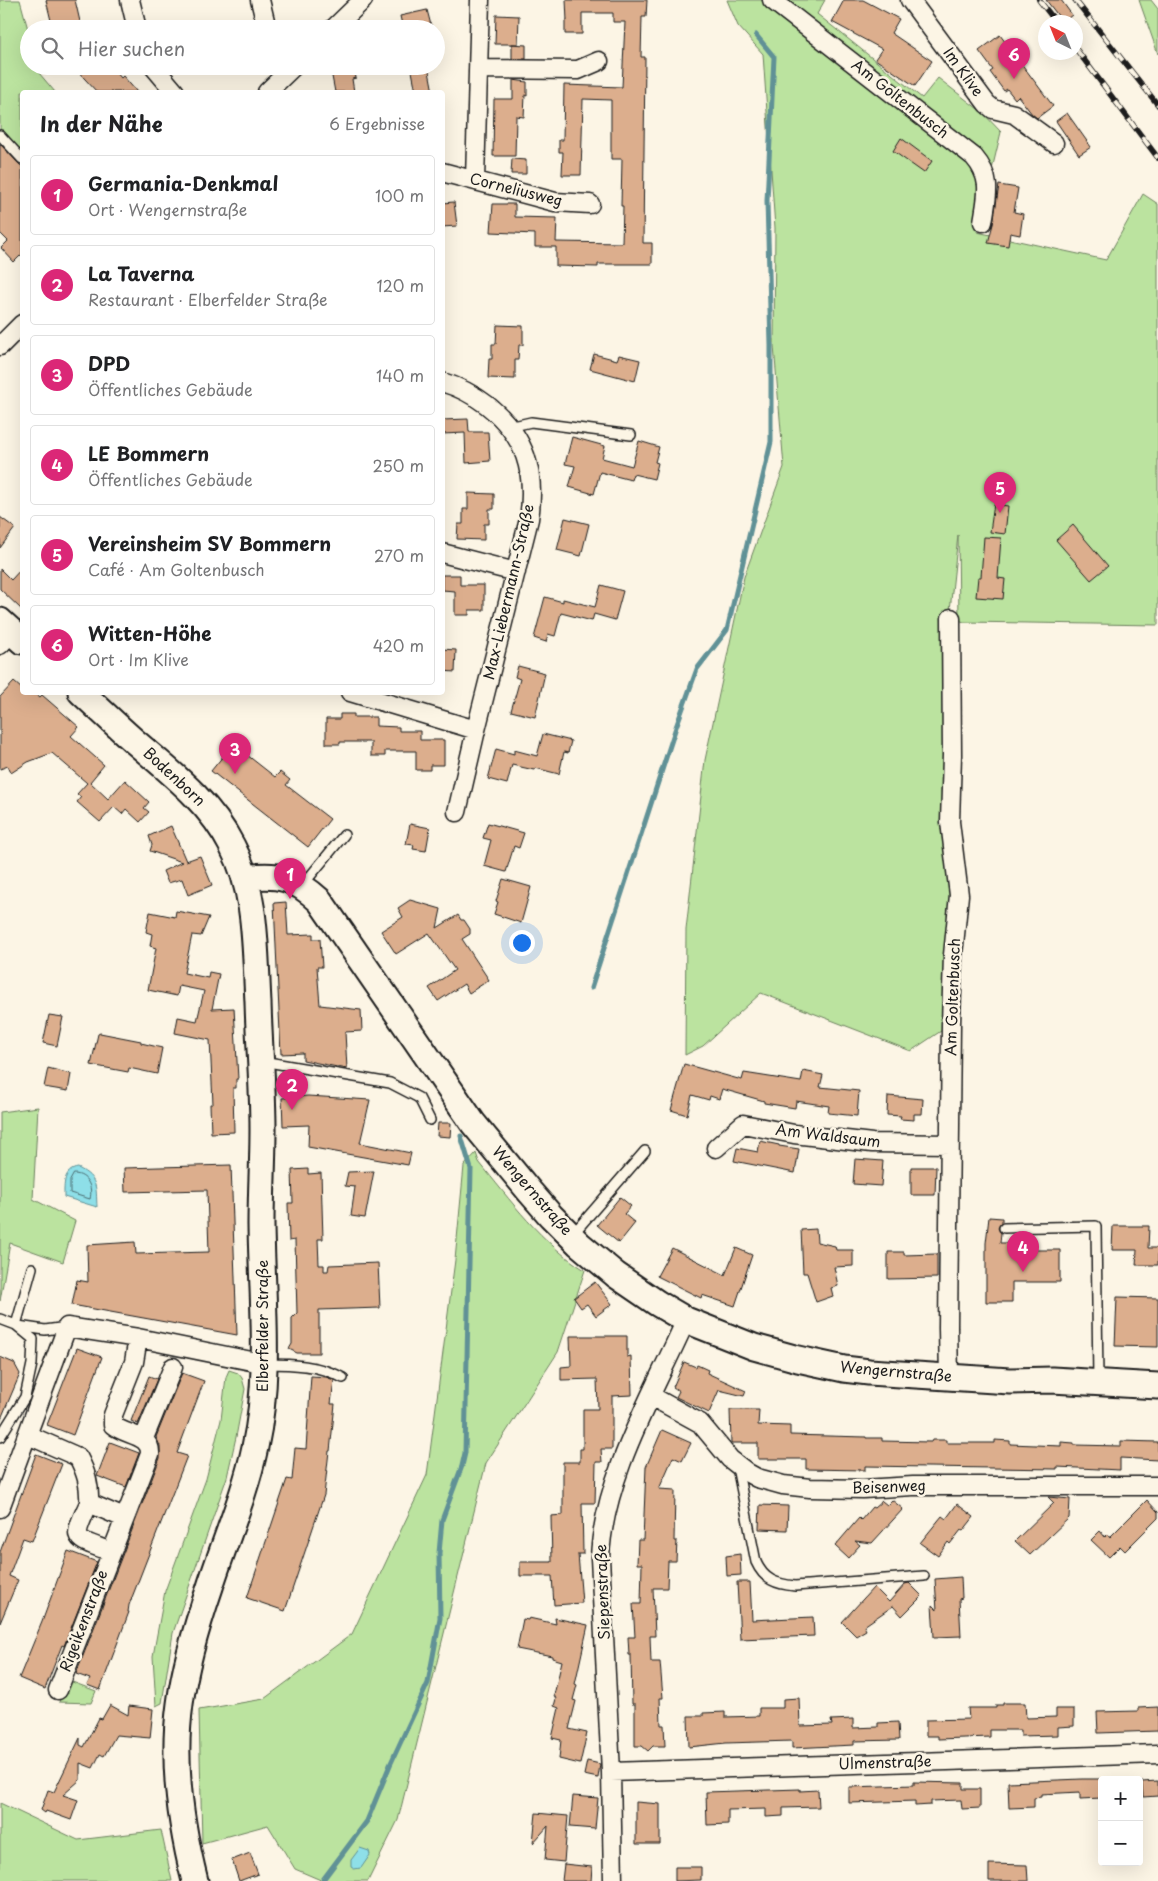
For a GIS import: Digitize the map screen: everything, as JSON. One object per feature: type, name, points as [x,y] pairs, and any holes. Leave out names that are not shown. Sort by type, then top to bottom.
[{"type":"main road","name":"Bodenborn","points":[[84,695],[200,799],[232,845],[245,878]]},
{"type":"main road","name":"Wengernstraße","points":[[245,878],[262,875],[278,876],[292,880],[320,901],[473,1122],[530,1192],[570,1236],[636,1290],[686,1320],[754,1347],[798,1359],[869,1372],[1158,1386]]},
{"type":"main road","name":"Elberfelder Straße","points":[[195,1881],[182,1812],[178,1773],[178,1725],[184,1674],[199,1620],[236,1515],[255,1450],[262,1412],[266,1364],[261,1226],[263,1128],[256,961],[252,916],[245,878]]},
{"type":"street","points":[[130,0],[135,20]]},
{"type":"street","points":[[260,0],[265,20]]},
{"type":"street","points":[[342,20],[363,0]]},
{"type":"street","points":[[475,180],[480,0]]},
{"type":"street","name":"Am Goltenbusch","points":[[772,0],[974,157],[981,166],[988,183],[983,222]]},
{"type":"street","name":"Im Klive","points":[[910,0],[987,104],[993,109],[1014,114],[1054,143]]},
{"type":"street","points":[[479,69],[578,70],[599,61]]},
{"type":"street","points":[[161,75],[173,90]]},
{"type":"street","points":[[269,90],[284,75]]},
{"type":"street","name":"Corneliusweg","points":[[445,173],[556,202],[590,204]]},
{"type":"street","points":[[0,346],[20,326]]},
{"type":"street","name":"Max-Liebermann-Straße","points":[[445,383],[466,391],[481,401],[496,412],[509,427],[526,455],[532,502],[457,812]]},
{"type":"street","points":[[445,554],[516,572]]},
{"type":"street","name":"Am Goltenbusch","points":[[949,1377],[953,965],[959,895],[950,822],[952,754],[951,618]]},
{"type":"street","points":[[360,695],[476,730]]},
{"type":"street","name":"Am Waldsaum","points":[[716,1148],[743,1124],[794,1134],[872,1143],[950,1144]]},
{"type":"street","name":"Siepenstraße","points":[[612,1881],[611,1772],[601,1542],[605,1515],[632,1438],[686,1320]]},
{"type":"street","points":[[0,1508],[68,1327],[138,1338],[266,1364]]},
{"type":"street","points":[[138,1338],[134,1362],[112,1415],[113,1425],[120,1431],[144,1438],[173,1367]]},
{"type":"street","name":"Beisenweg","points":[[651,1396],[700,1423],[738,1466],[757,1478],[783,1484],[810,1488],[869,1489],[913,1486],[1158,1486]]},
{"type":"street","name":"Rigeikenstraße","points":[[28,1435],[78,1457],[86,1472],[89,1483],[89,1503],[76,1530],[78,1537],[82,1541],[111,1552]]},
{"type":"street","name":"Rigeikenstraße","points":[[58,1690],[150,1454],[150,1448],[144,1438]]},
{"type":"street","points":[[89,1503],[124,1518]]},
{"type":"street","name":"Ulmenstraße","points":[[611,1772],[1158,1754]]},
{"type":"lane","points":[[0,135],[20,156]]},
{"type":"lane","points":[[509,427],[531,422],[632,435]]},
{"type":"lane","points":[[302,886],[344,835]]},
{"type":"lane","points":[[260,1061],[390,1083],[419,1098],[430,1120]]},
{"type":"lane","points":[[570,1236],[581,1226],[645,1151]]},
{"type":"lane","points":[[1004,1228],[1096,1226],[1098,1383]]},
{"type":"lane","points":[[16,1325],[32,1268]]},
{"type":"lane","points":[[0,1319],[16,1325],[33,1339],[32,1364],[25,1397],[0,1437]]},
{"type":"lane","points":[[0,1325],[16,1325],[44,1330],[68,1327]]},
{"type":"lane","points":[[266,1364],[293,1364],[333,1372],[343,1378]]},
{"type":"lane","points":[[738,1466],[756,1562],[760,1572],[767,1579],[779,1584],[795,1586],[924,1576]]},
{"type":"green space","points":[[0,0],[20,0],[25,20],[20,20],[20,75],[41,75],[53,90],[20,90],[20,152],[0,130]]},
{"type":"green space","points":[[727,0],[825,0],[817,14],[922,98],[938,78],[982,112],[1001,132],[977,232],[1106,260],[1143,194],[1158,204],[1158,625],[964,622],[959,620],[958,535],[944,667],[942,824],[952,885],[950,1025],[911,1051],[761,993],[703,1046],[685,1055],[686,930],[705,760],[744,577],[784,467],[774,346],[775,228],[763,54],[738,26]]},
{"type":"green space","points":[[1139,0],[1151,0],[1158,9],[1158,54]]},
{"type":"green space","points":[[38,1107],[33,1199],[75,1221],[63,1262],[10,1243],[0,1301],[0,1112]]},
{"type":"green space","points":[[476,1153],[479,1162],[541,1234],[555,1248],[585,1270],[558,1352],[486,1463],[398,1820],[368,1881],[323,1881],[295,1869],[268,1825],[202,1843],[199,1710],[264,1699],[352,1634],[427,1475],[455,1260],[464,1166]]},
{"type":"green space","points":[[229,1370],[238,1373],[242,1378],[245,1389],[236,1437],[227,1477],[173,1633],[162,1703],[156,1706],[153,1656],[165,1591],[206,1479],[221,1420],[226,1377]]},
{"type":"green space","points":[[67,1680],[96,1691],[91,1703],[59,1702]]},
{"type":"green space","points":[[0,1803],[78,1840],[161,1830],[172,1881],[0,1881]]},
{"type":"water","points":[[78,1168],[93,1179],[96,1189],[97,1207],[64,1197],[65,1179],[69,1172]]},
{"type":"water","points":[[360,1848],[369,1851],[370,1855],[361,1868],[354,1869],[351,1867],[351,1860]]},
{"type":"building","points":[[46,0],[75,0],[80,20],[51,20]]},
{"type":"building","points":[[566,0],[647,0],[646,17],[642,17],[641,57],[645,57],[643,243],[652,243],[652,264],[598,264],[598,267],[556,266],[556,247],[535,247],[535,234],[491,232],[493,204],[515,204],[515,217],[557,218],[556,242],[622,243],[622,159],[611,159],[611,100],[583,99],[581,175],[562,175],[563,152],[559,152],[559,140],[563,140],[564,85],[622,87],[625,22],[613,22],[613,13],[582,13],[582,34],[565,34],[565,21],[567,21]]},
{"type":"building","points":[[844,0],[863,0],[899,19],[891,33],[932,61],[915,86],[875,59],[882,49],[832,22]]},
{"type":"building","points":[[1046,0],[1061,0],[1072,15],[1058,15]]},
{"type":"building","points":[[427,10],[430,20],[401,20],[400,16]]},
{"type":"building","points":[[496,15],[519,16],[518,44],[495,44]]},
{"type":"building","points":[[1000,35],[1053,106],[1037,118],[1018,96],[1015,99],[1007,89],[1004,91],[990,72],[993,70],[979,51]]},
{"type":"building","points":[[512,44],[526,45],[526,59],[512,59]]},
{"type":"building","points":[[81,75],[118,75],[121,78],[123,76],[135,90],[95,90]]},
{"type":"building","points":[[332,75],[356,75],[356,78],[352,79],[354,90],[335,90]]},
{"type":"building","points":[[413,75],[430,75],[433,90],[416,90]]},
{"type":"building","points":[[513,80],[527,82],[524,117],[516,116],[515,156],[493,156],[494,99],[513,99]]},
{"type":"building","points":[[1067,113],[1091,147],[1079,155],[1056,121]]},
{"type":"building","points":[[901,138],[932,161],[924,173],[893,151]]},
{"type":"building","points":[[0,144],[20,165],[20,256],[14,262],[1,248],[8,241],[0,233]]},
{"type":"building","points":[[512,159],[526,160],[526,174],[511,174]]},
{"type":"building","points":[[999,185],[1018,188],[1014,212],[1023,214],[1020,235],[1010,233],[1008,246],[988,243]]},
{"type":"building","points":[[454,202],[457,226],[445,227],[445,203]]},
{"type":"building","points":[[497,325],[523,326],[523,345],[519,345],[518,360],[515,360],[515,379],[488,378],[489,359],[492,359],[492,344],[496,344]]},
{"type":"building","points":[[594,354],[617,360],[619,355],[640,360],[635,381],[590,369]]},
{"type":"building","points":[[468,419],[469,432],[488,432],[490,461],[466,463],[465,433],[445,434],[445,420]]},
{"type":"building","points":[[572,437],[605,446],[602,458],[632,466],[639,441],[659,447],[655,462],[658,463],[654,479],[633,474],[631,480],[600,472],[594,494],[569,487],[575,466],[565,464]]},
{"type":"building","points":[[468,493],[494,494],[494,509],[489,509],[489,524],[484,524],[484,540],[457,539],[458,524],[463,524],[463,509],[468,509]]},
{"type":"building","points":[[994,504],[1008,506],[1005,534],[990,532]]},
{"type":"building","points":[[0,517],[15,528],[0,548]]},
{"type":"building","points":[[565,518],[589,524],[581,556],[557,550]]},
{"type":"building","points":[[1073,525],[1108,566],[1091,580],[1056,540]]},
{"type":"building","points":[[984,537],[1001,538],[998,578],[1005,579],[1003,599],[976,597],[978,577],[981,577]]},
{"type":"building","points":[[0,569],[11,580],[20,570],[20,608],[0,589]]},
{"type":"building","points":[[445,575],[460,575],[460,585],[484,585],[484,610],[469,610],[469,615],[455,615],[455,591],[445,590]]},
{"type":"building","points":[[601,585],[623,591],[615,620],[594,614],[592,621],[561,613],[555,636],[548,634],[546,642],[534,638],[545,597],[563,602],[563,599],[595,607]]},
{"type":"building","points":[[445,649],[456,650],[455,672],[445,671]]},
{"type":"building","points":[[518,666],[545,673],[535,717],[511,711],[520,679],[515,677]]},
{"type":"building","points":[[14,682],[20,687],[20,695],[38,695],[40,697],[42,695],[79,727],[71,736],[104,765],[90,782],[108,799],[125,780],[149,802],[144,808],[149,812],[140,822],[126,809],[122,814],[114,807],[100,822],[77,802],[81,797],[77,794],[87,783],[52,753],[28,762],[11,773],[8,766],[0,769],[0,697]]},
{"type":"building","points":[[340,714],[354,714],[354,717],[376,717],[376,726],[399,727],[399,731],[420,731],[420,740],[444,740],[444,765],[430,765],[430,770],[416,770],[416,751],[385,751],[385,756],[371,756],[371,742],[326,744],[326,719],[340,719]]},
{"type":"building","points":[[543,734],[571,741],[568,753],[564,752],[559,774],[512,765],[507,784],[488,779],[496,749],[514,754],[514,750],[537,756]]},
{"type":"building","points":[[233,744],[275,777],[280,772],[290,780],[286,785],[330,819],[308,847],[211,771]]},
{"type":"building","points":[[488,823],[524,833],[519,848],[514,846],[506,872],[484,866],[491,840],[483,838]]},
{"type":"building","points":[[410,824],[430,828],[426,851],[413,849],[414,845],[406,844]]},
{"type":"building","points":[[171,826],[186,861],[200,856],[212,885],[188,895],[182,879],[168,883],[163,871],[182,862],[150,851],[152,845],[149,836]]},
{"type":"building","points":[[503,879],[531,887],[521,923],[494,914]]},
{"type":"building","points":[[410,900],[441,909],[437,928],[458,915],[461,920],[464,920],[470,929],[470,934],[462,939],[489,980],[469,993],[464,984],[438,1001],[429,988],[455,970],[429,933],[396,954],[381,931],[403,917],[398,908]]},
{"type":"building","points":[[286,902],[288,935],[313,934],[313,939],[320,939],[322,967],[317,967],[320,1005],[361,1010],[362,1031],[345,1032],[347,1069],[303,1060],[303,1053],[281,1054],[274,903]]},
{"type":"building","points":[[176,911],[209,917],[201,936],[192,935],[184,973],[208,978],[209,972],[219,974],[212,1009],[234,1008],[238,1079],[236,1079],[236,1088],[233,1088],[234,1132],[211,1133],[210,1104],[213,1104],[210,1040],[175,1033],[178,1017],[197,1021],[204,991],[179,986],[177,996],[148,990],[156,948],[150,946],[152,934],[146,932],[150,912],[175,917]]},
{"type":"building","points":[[49,1015],[63,1017],[57,1046],[43,1043]]},
{"type":"building","points":[[98,1034],[141,1041],[141,1043],[162,1048],[157,1074],[129,1068],[128,1072],[91,1065]]},
{"type":"building","points":[[684,1064],[742,1080],[744,1073],[801,1082],[803,1071],[823,1075],[820,1087],[859,1091],[857,1116],[828,1113],[829,1106],[796,1101],[795,1108],[764,1103],[764,1101],[722,1089],[719,1099],[710,1096],[709,1100],[692,1095],[687,1115],[671,1110]]},
{"type":"building","points":[[48,1068],[71,1074],[68,1091],[44,1087]]},
{"type":"building","points":[[308,1096],[370,1100],[360,1143],[411,1153],[408,1165],[308,1147],[309,1125],[283,1126],[282,1098]]},
{"type":"building","points":[[888,1096],[923,1099],[922,1114],[914,1114],[914,1120],[900,1119],[901,1116],[887,1115]]},
{"type":"building","points":[[438,1123],[451,1123],[450,1137],[437,1136]]},
{"type":"building","points":[[760,1141],[799,1149],[795,1173],[734,1161],[737,1148],[758,1152]]},
{"type":"building","points":[[855,1159],[883,1161],[881,1186],[853,1184]]},
{"type":"building","points":[[231,1165],[237,1335],[72,1305],[77,1280],[88,1282],[87,1245],[135,1242],[136,1254],[209,1252],[207,1190],[125,1192],[124,1168]]},
{"type":"building","points":[[911,1167],[936,1167],[935,1195],[911,1195]]},
{"type":"building","points":[[308,1169],[308,1174],[321,1173],[323,1239],[318,1239],[319,1265],[324,1265],[324,1271],[328,1271],[329,1265],[378,1263],[380,1308],[319,1310],[319,1353],[297,1353],[289,1349],[292,1344],[292,1318],[297,1313],[295,1240],[289,1241],[288,1203],[293,1203],[292,1170]]},
{"type":"building","points":[[374,1171],[365,1218],[351,1216],[355,1187],[345,1186],[348,1172]]},
{"type":"building","points":[[620,1197],[631,1206],[624,1214],[635,1223],[619,1243],[597,1225]]},
{"type":"building","points":[[989,1217],[1002,1218],[998,1228],[1001,1233],[1000,1243],[1012,1243],[1012,1250],[1060,1250],[1060,1282],[1012,1282],[1012,1302],[986,1302],[986,1243]]},
{"type":"building","points":[[1113,1226],[1149,1226],[1148,1248],[1158,1248],[1158,1265],[1136,1265],[1137,1250],[1112,1250]]},
{"type":"building","points":[[816,1229],[817,1242],[835,1246],[836,1250],[853,1250],[853,1266],[834,1267],[838,1286],[831,1288],[833,1296],[816,1302],[807,1273],[803,1273],[801,1230]]},
{"type":"building","points":[[672,1248],[725,1275],[736,1248],[752,1255],[735,1306],[702,1295],[701,1298],[657,1276]]},
{"type":"building","points":[[888,1252],[904,1252],[904,1255],[937,1254],[937,1278],[888,1279]]},
{"type":"building","points":[[595,1282],[612,1304],[596,1316],[587,1304],[581,1308],[574,1298]]},
{"type":"building","points":[[1117,1297],[1158,1298],[1158,1347],[1115,1346]]},
{"type":"building","points":[[570,1336],[627,1336],[627,1357],[631,1356],[632,1395],[612,1396],[612,1449],[601,1449],[602,1462],[596,1462],[595,1503],[582,1503],[583,1554],[578,1554],[582,1603],[554,1605],[552,1576],[520,1576],[520,1562],[552,1562],[551,1516],[563,1515],[563,1462],[580,1462],[580,1449],[583,1449],[583,1409],[598,1409],[597,1379],[561,1380],[561,1367],[571,1366]]},
{"type":"building","points":[[77,1348],[102,1357],[73,1435],[47,1425]]},
{"type":"building","points":[[0,1357],[14,1363],[20,1374],[0,1421]]},
{"type":"building","points":[[684,1362],[708,1370],[707,1373],[746,1391],[744,1396],[719,1390],[709,1413],[676,1397],[679,1391],[673,1387]]},
{"type":"building","points":[[182,1373],[204,1381],[177,1453],[187,1456],[129,1605],[129,1612],[100,1690],[87,1685],[90,1679],[76,1674],[160,1458],[160,1446],[156,1437]]},
{"type":"building","points":[[149,1376],[157,1379],[138,1424],[131,1421]]},
{"type":"building","points":[[311,1376],[326,1377],[334,1380],[331,1404],[335,1404],[330,1451],[324,1495],[285,1611],[247,1598],[287,1479],[292,1480],[295,1448],[306,1449]]},
{"type":"building","points":[[730,1410],[759,1410],[758,1425],[790,1426],[790,1435],[882,1438],[882,1441],[931,1442],[932,1440],[946,1440],[946,1443],[995,1443],[995,1440],[1010,1441],[1010,1444],[1061,1446],[1061,1442],[1074,1443],[1074,1445],[1121,1446],[1121,1441],[1158,1442],[1158,1460],[1120,1458],[1120,1470],[1057,1467],[1057,1469],[865,1466],[865,1470],[806,1469],[806,1459],[758,1459],[758,1443],[731,1443]]},
{"type":"building","points":[[662,1430],[691,1443],[682,1461],[673,1457],[659,1489],[675,1490],[674,1541],[677,1541],[676,1561],[668,1561],[667,1588],[653,1588],[655,1636],[650,1636],[651,1662],[660,1662],[663,1698],[660,1698],[661,1725],[664,1725],[665,1746],[653,1746],[648,1751],[642,1746],[635,1746],[635,1704],[632,1704],[631,1655],[629,1655],[628,1637],[635,1637],[633,1604],[641,1604],[642,1564],[637,1564],[638,1540],[643,1540],[646,1467]]},
{"type":"building","points":[[110,1442],[139,1453],[126,1487],[97,1476]]},
{"type":"building","points":[[36,1454],[62,1464],[32,1541],[23,1538],[9,1576],[18,1580],[0,1623],[0,1552]]},
{"type":"building","points":[[1048,1497],[1070,1499],[1069,1518],[1030,1555],[1015,1541],[1054,1503]]},
{"type":"building","points":[[892,1500],[903,1509],[872,1543],[855,1541],[860,1545],[848,1558],[835,1546],[859,1518],[861,1520],[872,1507],[874,1508],[882,1501],[887,1505]]},
{"type":"building","points":[[1147,1500],[1158,1512],[1158,1518],[1125,1551],[1120,1546],[1109,1557],[1091,1540],[1100,1531],[1105,1537],[1108,1534],[1110,1537]]},
{"type":"building","points":[[957,1504],[974,1517],[950,1544],[948,1542],[938,1556],[920,1543],[942,1516],[946,1519]]},
{"type":"building","points":[[760,1505],[788,1506],[787,1530],[759,1529]]},
{"type":"building","points":[[68,1551],[97,1562],[45,1689],[19,1678]]},
{"type":"building","points":[[740,1554],[741,1575],[727,1576],[726,1556]]},
{"type":"building","points":[[961,1577],[962,1598],[959,1599],[961,1636],[934,1637],[932,1605],[937,1610],[935,1579]]},
{"type":"building","points":[[737,1582],[750,1582],[752,1620],[813,1617],[814,1636],[740,1639]]},
{"type":"building","points":[[909,1583],[922,1596],[902,1616],[893,1606],[864,1626],[866,1630],[856,1636],[842,1622],[874,1587],[889,1602],[905,1584]]},
{"type":"building","points":[[529,1618],[556,1624],[555,1618],[588,1625],[575,1684],[577,1685],[573,1700],[576,1701],[569,1729],[587,1733],[580,1764],[559,1759],[561,1740],[552,1738],[559,1708],[554,1706],[556,1699],[554,1695],[562,1661],[552,1658],[552,1656],[517,1649],[523,1619],[528,1620]]},
{"type":"building","points":[[799,1698],[800,1726],[832,1725],[831,1720],[853,1719],[853,1728],[878,1727],[878,1723],[898,1722],[899,1740],[854,1741],[854,1745],[792,1748],[792,1741],[726,1743],[689,1747],[688,1716],[703,1716],[703,1713],[725,1712],[725,1717],[759,1716],[759,1708],[783,1708],[783,1699]]},
{"type":"building","points":[[1003,1703],[1025,1703],[1026,1718],[1056,1717],[1056,1709],[1074,1709],[1074,1726],[1058,1727],[1058,1735],[1021,1736],[1021,1730],[990,1730],[990,1737],[938,1739],[938,1736],[926,1736],[926,1720],[969,1719],[968,1708],[996,1708],[996,1705],[1003,1705]]},
{"type":"building","points":[[110,1705],[128,1715],[129,1706],[153,1709],[150,1738],[116,1735],[104,1756],[100,1754],[93,1768],[80,1763],[80,1780],[63,1795],[78,1800],[71,1820],[46,1811],[45,1813],[41,1810],[48,1790],[54,1792],[80,1738],[80,1745],[84,1747],[99,1718],[102,1719]]},
{"type":"building","points":[[1158,1707],[1158,1731],[1098,1733],[1097,1712],[1138,1711],[1138,1708]]},
{"type":"building","points":[[587,1761],[600,1764],[598,1778],[584,1775]]},
{"type":"building","points":[[1098,1779],[1098,1798],[1080,1799],[1080,1792],[1041,1794],[1041,1797],[1034,1798],[1034,1807],[1009,1808],[1008,1782]]},
{"type":"building","points":[[1158,1781],[1158,1796],[1143,1797],[1143,1782]]},
{"type":"building","points":[[914,1782],[963,1783],[963,1789],[980,1789],[980,1808],[962,1809],[961,1800],[931,1801],[931,1805],[915,1806],[915,1801],[849,1803],[849,1787],[914,1785]]},
{"type":"building","points":[[800,1789],[800,1791],[818,1790],[819,1807],[783,1808],[783,1816],[766,1817],[766,1809],[728,1810],[728,1824],[707,1825],[706,1792]]},
{"type":"building","points":[[573,1796],[598,1798],[595,1829],[570,1827]]},
{"type":"building","points":[[636,1802],[660,1804],[660,1844],[636,1844]]},
{"type":"building","points":[[536,1813],[568,1816],[564,1862],[545,1860],[548,1826],[533,1843]]},
{"type":"building","points":[[250,1853],[258,1874],[239,1881],[232,1860]]},
{"type":"building","points":[[564,1864],[592,1867],[591,1881],[562,1881]]},
{"type":"building","points":[[989,1864],[1027,1865],[1028,1881],[989,1881]]},
{"type":"building","points":[[675,1867],[701,1867],[701,1880],[675,1881]]},
{"type":"waterway","points":[[591,988],[676,727],[697,669],[727,630],[771,442],[771,345],[767,201],[774,57],[756,35]]},
{"type":"waterway","points":[[322,1881],[367,1821],[390,1765],[428,1683],[440,1618],[439,1553],[442,1520],[465,1453],[471,1169],[461,1136]]},
{"type":"railway","points":[[1039,0],[1051,15]]},
{"type":"railway","points":[[1075,0],[1158,105]]},
{"type":"railway","points":[[1083,58],[1158,158]]},
{"type":"place","name":"Witten-Höhe","points":[[1014,79]]},
{"type":"place","name":"Vereinsheim SV Bommern","points":[[1000,513]]},
{"type":"place","name":"DPD","points":[[235,774]]},
{"type":"place","name":"Germania-Denkmal","points":[[290,899]]},
{"type":"place","name":"La Taverna","points":[[292,1110]]},
{"type":"place","name":"LE Bommern","points":[[1023,1272]]}]
